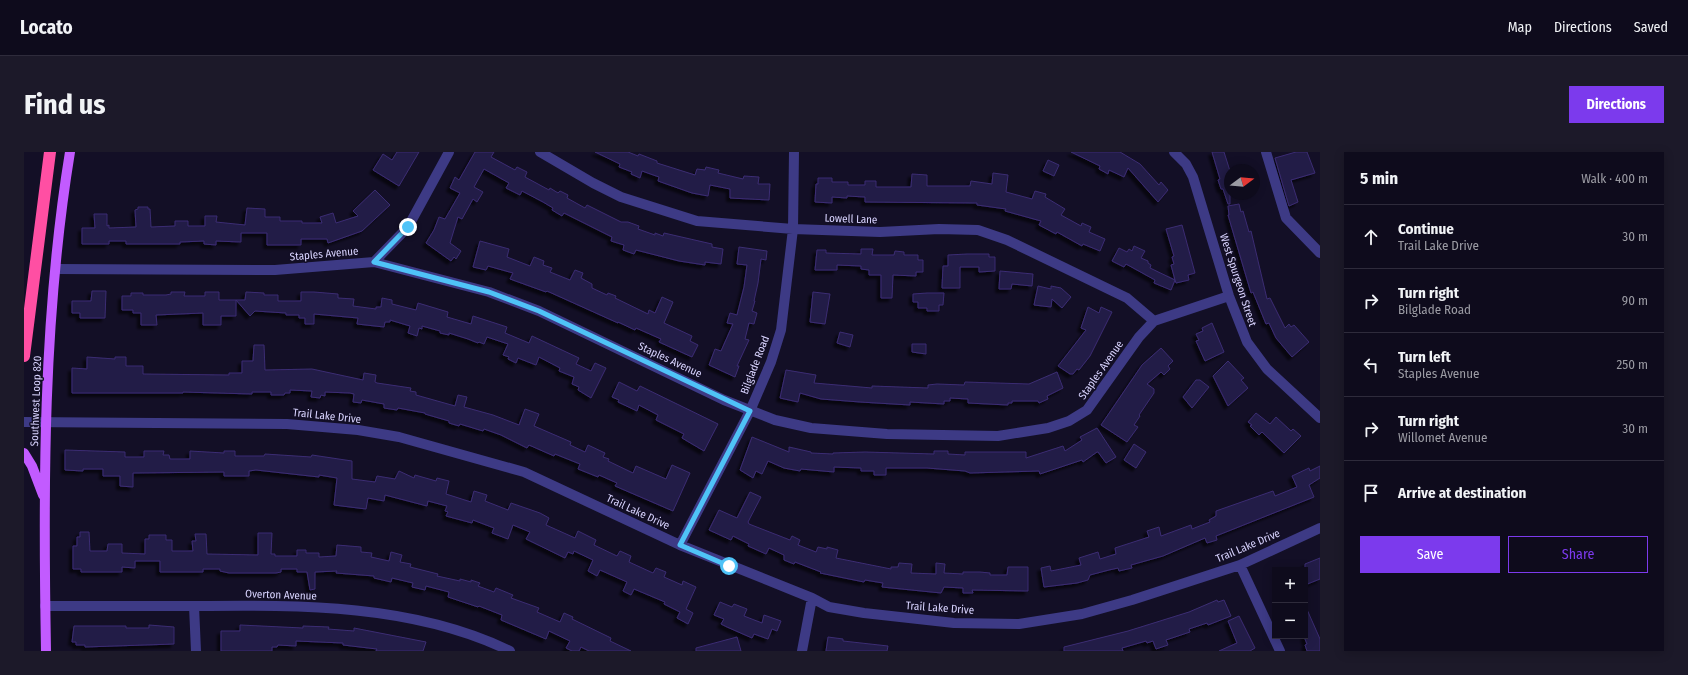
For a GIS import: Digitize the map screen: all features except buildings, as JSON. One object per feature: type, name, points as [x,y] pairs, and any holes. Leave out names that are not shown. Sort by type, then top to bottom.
[{"type":"highway","points":[[24,356],[50,152]]},
{"type":"main road","name":"Southwest Loop 820","points":[[46,651],[46,422],[48,374],[56,268],[70,152]]},
{"type":"main road","points":[[24,453],[32,466],[46,504]]},
{"type":"street","points":[[374,262],[408,227],[449,152]]},
{"type":"street","name":"Lowell Lane","points":[[540,152],[607,190],[658,210],[697,221],[793,229],[880,232],[938,229],[978,230],[1014,243],[1127,298],[1154,321]]},
{"type":"street","name":"Bilglade Road","points":[[680,545],[750,411],[771,362],[781,330],[793,229],[794,152]]},
{"type":"street","name":"West Spurgeon Street","points":[[1174,152],[1186,164],[1193,177],[1228,296],[1241,332],[1253,352],[1267,369],[1320,418]]},
{"type":"street","points":[[1266,152],[1286,218],[1320,253]]},
{"type":"street","name":"Staples Avenue","points":[[56,268],[275,270],[374,262],[489,292],[539,311],[750,411],[775,420],[811,428],[887,434],[998,436],[1048,428],[1069,421],[1087,410],[1126,353],[1154,321],[1228,296]]},
{"type":"street","name":"Trail Lake Drive","points":[[27,422],[288,424],[358,430],[399,437],[524,472],[680,545],[742,572],[812,598],[829,607],[864,613],[954,623],[1019,624],[1082,614],[1240,565],[1320,528]]},
{"type":"street","points":[[1240,565],[1280,651]]},
{"type":"street","points":[[802,651],[812,598]]},
{"type":"street","name":"Overton Avenue","points":[[45,606],[262,605],[363,611],[420,621],[495,644],[510,651]]},
{"type":"street","points":[[194,606],[196,651]]},
{"type":"route","points":[[408,227],[374,262],[489,292],[539,311],[750,411],[680,545],[729,566]]}]
